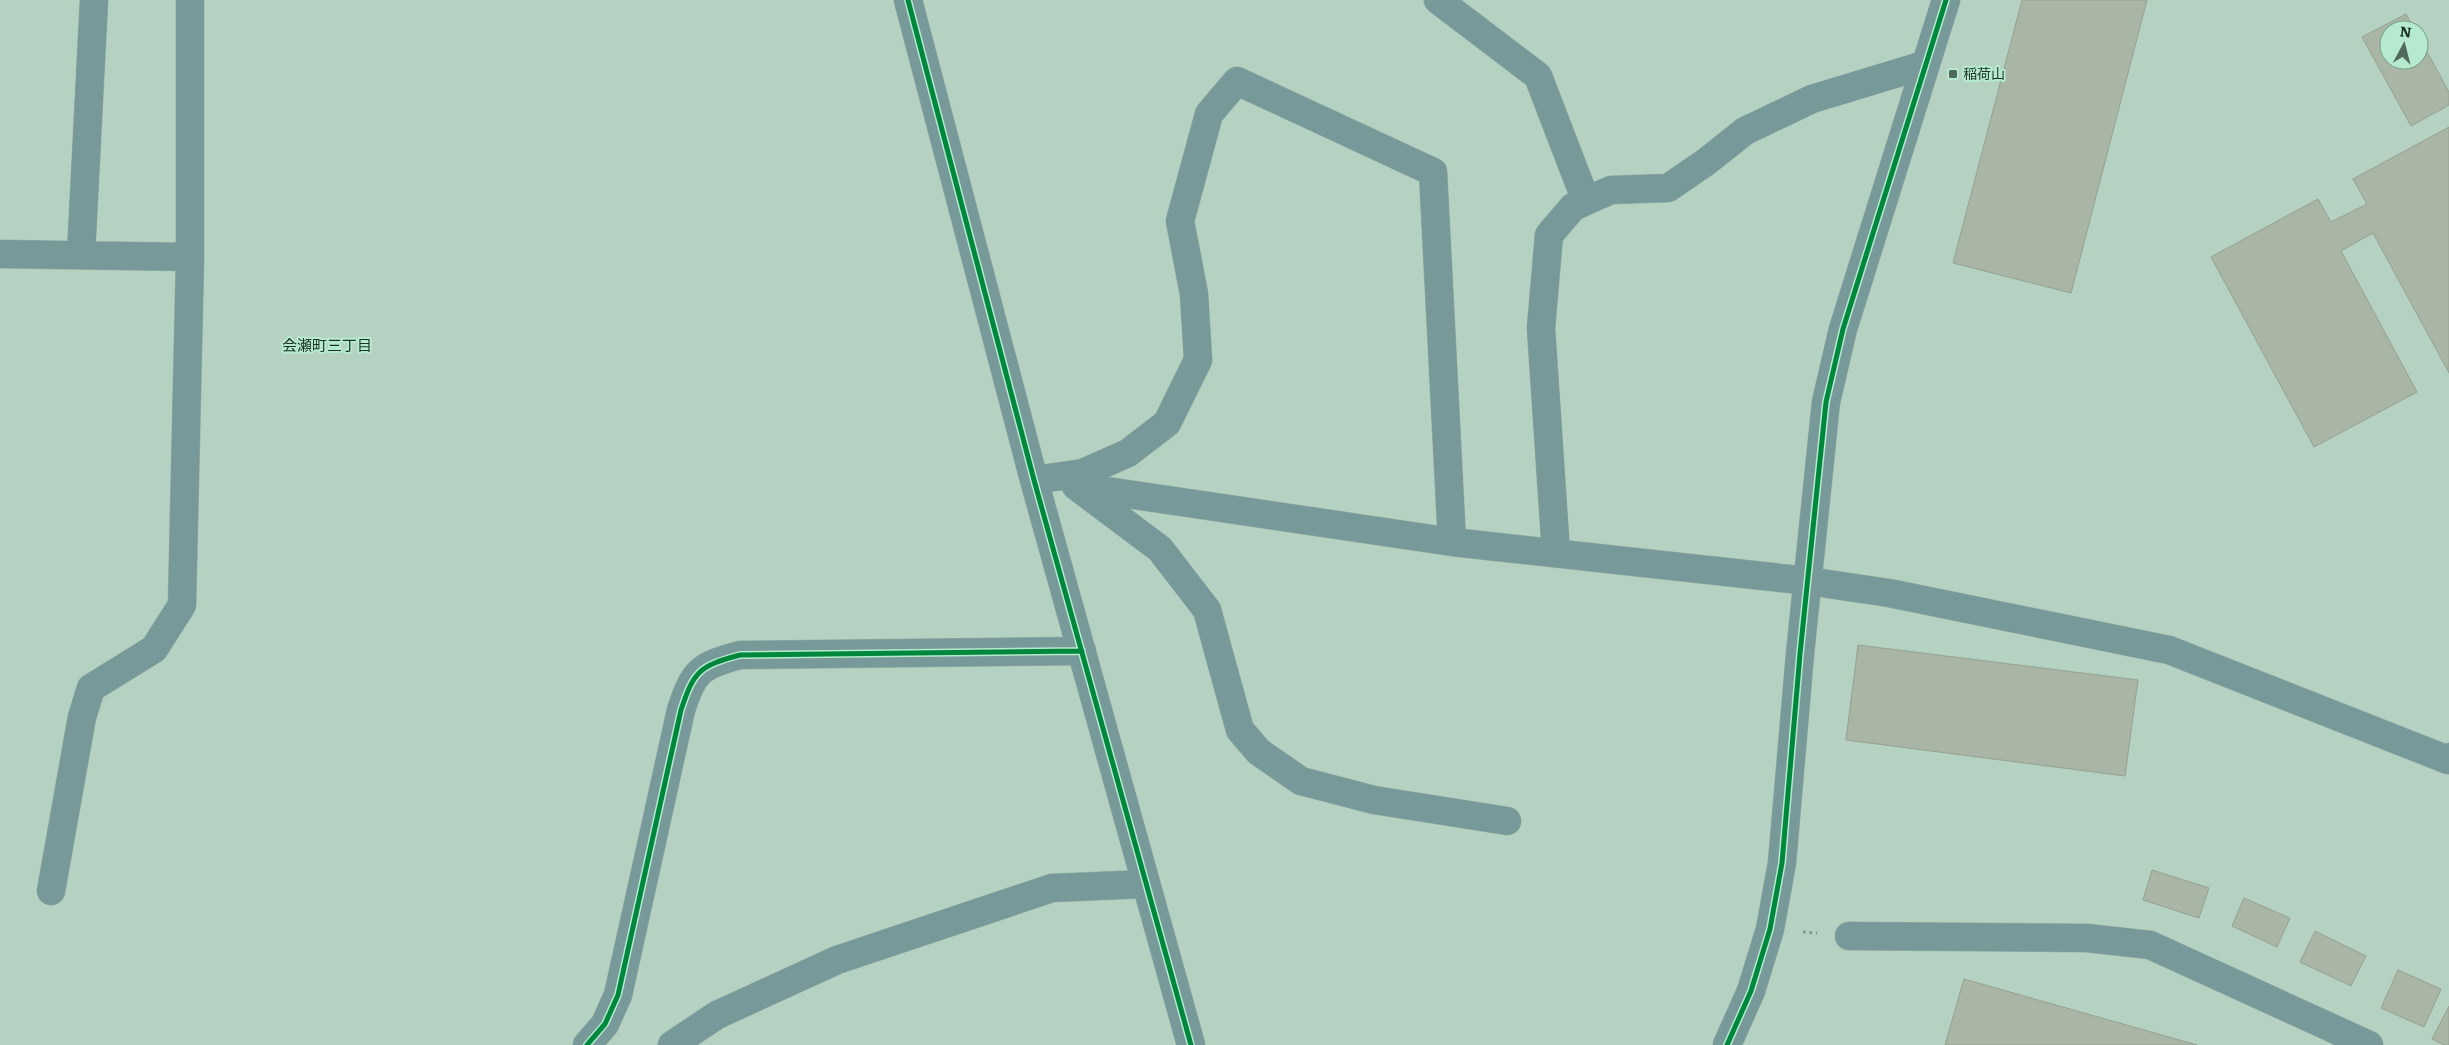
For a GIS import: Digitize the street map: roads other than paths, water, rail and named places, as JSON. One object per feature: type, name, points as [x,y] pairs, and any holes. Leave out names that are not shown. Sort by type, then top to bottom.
[{"type":"street","points":[[81,255],[94,0]]},
{"type":"street","points":[[51,891],[82,717],[92,688],[154,649],[182,605],[190,257],[190,0]]},
{"type":"street","points":[[908,0],[1034,480],[1191,1045]]},
{"type":"street","points":[[1438,0],[1538,76],[1586,201]]},
{"type":"street","points":[[1727,1045],[1752,991],[1770,929],[1782,863],[1826,402],[1843,329],[1924,65],[1946,0]]},
{"type":"street","points":[[1556,553],[1542,319],[1549,235],[1573,207],[1586,201],[1611,190],[1668,188],[1706,162],[1745,131],[1812,99],[1924,65]]},
{"type":"street","points":[[1034,480],[1083,473],[1128,453],[1167,423],[1198,360],[1194,294],[1180,221],[1210,114],[1237,81],[1433,172],[1452,542]]},
{"type":"street","points":[[0,254],[190,257]]},
{"type":"street","points":[[1034,480],[1452,542],[1808,581],[1889,593],[2169,650],[2448,760],[2449,757]]},
{"type":"street","points":[[1076,486],[1160,549],[1207,610],[1240,730],[1259,752],[1301,781],[1374,800],[1507,821]]},
{"type":"street","points":[[587,1045],[605,1024],[618,994],[681,710],[690,682],[704,667],[740,655],[1082,651]]},
{"type":"street","points":[[672,1045],[717,1015],[837,960],[1052,888],[1146,884]]},
{"type":"street","points":[[1849,936],[2087,938],[2150,945],[2369,1045]]},
{"type":"place","name":"稲荷山","points":[[1953,74]]},
{"type":"district","name":"会瀬町三丁目","points":[[327,346]]}]
